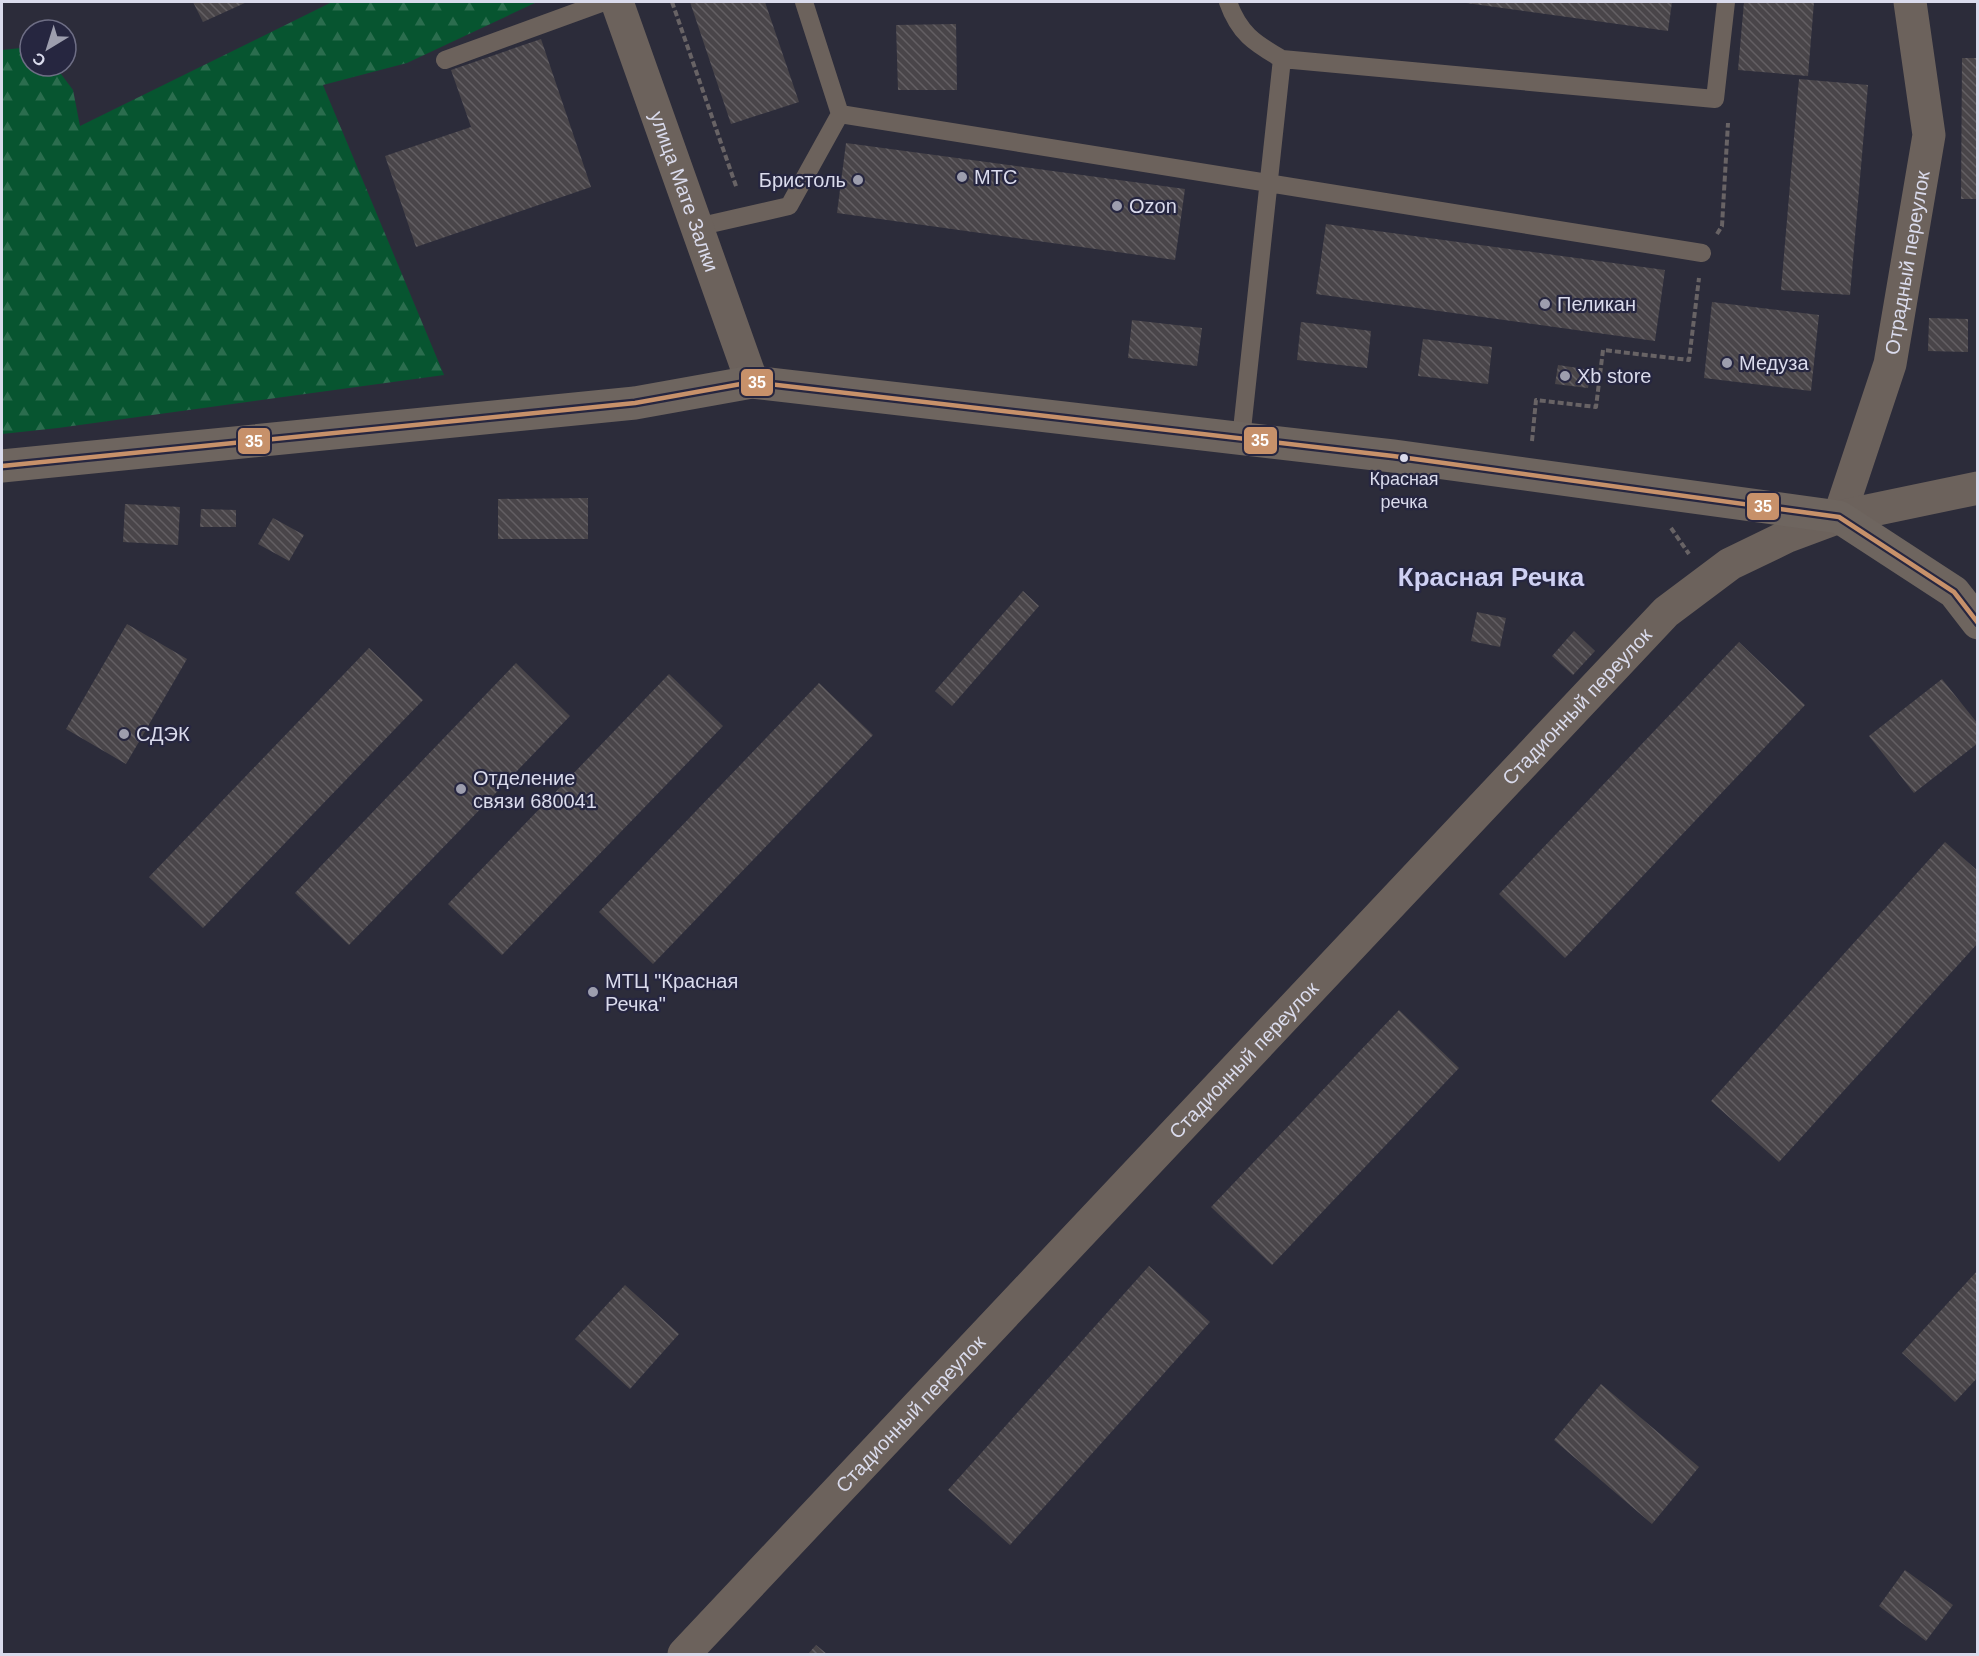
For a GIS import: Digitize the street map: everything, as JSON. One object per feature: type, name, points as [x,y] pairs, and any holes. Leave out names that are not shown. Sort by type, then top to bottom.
[{"type":"street","name":"улица Мате Залки","points":[[617,2],[752,382]]},
{"type":"street","name":"Отрадный переулок","points":[[1839,517],[1890,364],[1929,135],[1910,2]]},
{"type":"street","points":[[2,466],[635,403],[752,382],[1528,474],[1839,517],[1954,592],[1977,623]]},
{"type":"street","name":"Стадионный переулок","points":[[684,1654],[1666,612],[1740,560],[1788,536],[1839,517],[1977,488]]},
{"type":"lane","points":[[445,60],[604,2]]},
{"type":"lane","points":[[697,227],[789,206],[840,114],[804,2]]},
{"type":"lane","points":[[1227,2],[1233,17],[1246,36],[1282,59],[1715,99],[1726,2]]},
{"type":"lane","points":[[1241,439],[1282,59]]},
{"type":"lane","points":[[840,114],[1702,253]]},
{"type":"path","points":[[672,2],[746,216]]},
{"type":"path","points":[[1528,474],[1536,400],[1596,407],[1603,350],[1689,360],[1702,253],[1722,226],[1728,112],[1715,99]]},
{"type":"path","points":[[1667,523],[1696,564],[1712,578]]},
{"type":"green space","points":[[332,2],[537,2],[407,63],[323,85],[444,375],[2,434],[2,50],[18,48],[18,78],[64,78],[73,90],[80,126]]},
{"type":"building","points":[[193,2],[247,2],[203,22]]},
{"type":"building","points":[[690,2],[765,2],[799,102],[731,124]]},
{"type":"building","points":[[1459,2],[1672,2],[1668,31]]},
{"type":"building","points":[[1744,2],[1814,2],[1808,76],[1738,70]]},
{"type":"building","points":[[956,24],[957,90],[898,90],[896,25]]},
{"type":"building","points":[[541,39],[591,187],[416,247],[385,156],[471,127],[451,70]]},
{"type":"building","points":[[1962,58],[1978,58],[1978,199],[1961,199]]},
{"type":"building","points":[[1799,79],[1868,85],[1850,295],[1781,290]]},
{"type":"building","points":[[846,143],[1185,189],[1175,260],[837,213]]},
{"type":"building","points":[[1326,224],[1665,270],[1655,341],[1316,294]]},
{"type":"building","points":[[1712,302],[1819,315],[1811,391],[1704,378]]},
{"type":"building","points":[[1929,318],[1968,319],[1968,352],[1928,351]]},
{"type":"building","points":[[1132,320],[1202,328],[1197,366],[1128,358]]},
{"type":"building","points":[[1301,322],[1371,331],[1367,368],[1297,360]]},
{"type":"building","points":[[1423,339],[1492,347],[1488,384],[1418,376]]},
{"type":"building","points":[[1558,365],[1591,370],[1588,388],[1555,384]]},
{"type":"building","points":[[588,498],[588,539],[498,539],[498,499]]},
{"type":"building","points":[[125,504],[180,507],[178,545],[123,542]]},
{"type":"building","points":[[201,509],[236,510],[236,527],[200,527]]},
{"type":"building","points":[[273,518],[304,535],[289,561],[258,544]]},
{"type":"building","points":[[1023,591],[1039,606],[952,706],[935,691]]},
{"type":"building","points":[[1477,612],[1506,618],[1500,647],[1471,641]]},
{"type":"building","points":[[127,624],[187,659],[126,764],[66,729]]},
{"type":"building","points":[[1574,631],[1595,651],[1573,675],[1552,656]]},
{"type":"building","points":[[1739,642],[1805,705],[1565,958],[1499,894]]},
{"type":"building","points":[[369,648],[423,700],[203,928],[149,877]]},
{"type":"building","points":[[516,663],[570,716],[349,945],[295,893]]},
{"type":"building","points":[[669,674],[723,726],[502,955],[448,904]]},
{"type":"building","points":[[1942,679],[1978,724],[1978,743],[1914,793],[1869,736]]},
{"type":"building","points":[[819,683],[873,735],[653,964],[599,912]]},
{"type":"building","points":[[1945,842],[1978,871],[1978,943],[1779,1162],[1711,1101]]},
{"type":"building","points":[[1399,1010],[1459,1068],[1272,1265],[1211,1207]]},
{"type":"building","points":[[1149,1266],[1210,1322],[1010,1545],[948,1490]]},
{"type":"building","points":[[1978,1270],[1978,1377],[1955,1402],[1902,1353]]},
{"type":"building","points":[[625,1285],[679,1334],[630,1389],[575,1339]]},
{"type":"building","points":[[1601,1384],[1699,1467],[1652,1524],[1554,1440]]},
{"type":"building","points":[[1905,1570],[1953,1605],[1926,1641],[1879,1606]]},
{"type":"building","points":[[816,1645],[827,1654],[808,1654]]},
{"type":"transit line","name":"35","points":[[2,466],[635,403],[752,382],[1393,456],[1839,517],[1954,592],[1978,623]]},
{"type":"place","name":"МТС","points":[[962,177]]},
{"type":"place","name":"Бристоль","points":[[858,180]]},
{"type":"place","name":"Ozon","points":[[1117,206]]},
{"type":"place","name":"Пеликан","points":[[1545,304]]},
{"type":"place","name":"Медуза","points":[[1727,363]]},
{"type":"place","name":"Xb store","points":[[1565,376]]},
{"type":"place","name":"Красная речка","points":[[1404,458]]},
{"type":"place","name":"СДЭК","points":[[124,734]]},
{"type":"place","name":"Отделение связи 680041","points":[[461,789]]},
{"type":"place","name":"МТЦ \"Красная Речка\"","points":[[593,992]]},
{"type":"district","name":"Красная Речка","points":[[1491,577]]}]
